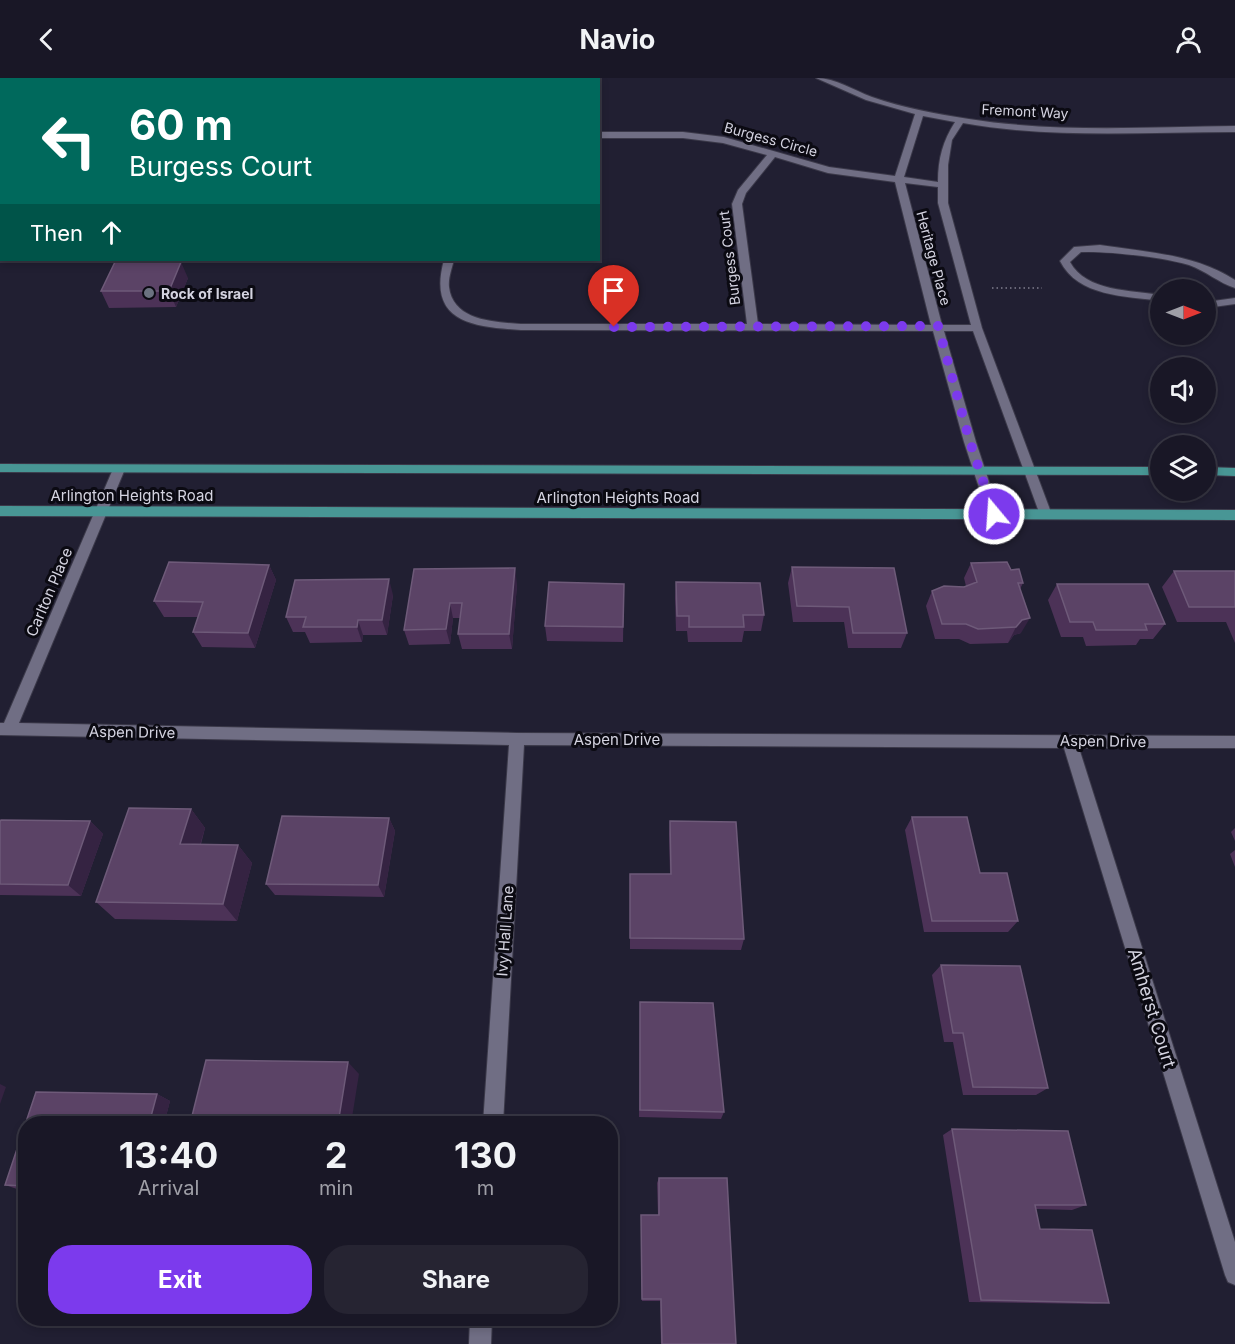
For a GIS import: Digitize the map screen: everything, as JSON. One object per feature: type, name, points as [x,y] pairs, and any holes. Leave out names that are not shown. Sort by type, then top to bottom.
[{"type":"main road","name":"Arlington Heights Road","points":[[0,468],[1150,471]]},
{"type":"main road","points":[[1216,471],[1235,472]]},
{"type":"main road","name":"Arlington Heights Road","points":[[0,511],[1235,515]]},
{"type":"street","name":"Fremont Way","points":[[820,78],[858,95],[960,121],[1025,127],[1235,129]]},
{"type":"street","points":[[899,178],[920,112]]},
{"type":"street","name":"Heritage Place","points":[[960,121],[948,140],[943,165],[943,203],[977,327],[1046,515]]},
{"type":"street","name":"Burgess Circle","points":[[600,135],[693,136],[724,140],[771,156],[828,171],[943,185]]},
{"type":"street","name":"Burgess Court","points":[[753,327],[737,204],[741,192],[771,156]]},
{"type":"street","name":"Heritage Place","points":[[899,178],[920,266],[994,514]]},
{"type":"street","points":[[1150,296],[1085,283],[1073,276],[1065,261],[1078,249],[1101,248],[1189,262],[1215,272],[1235,285]]},
{"type":"street","points":[[448,261],[444,288],[449,303],[462,315],[482,324],[521,327],[977,327]]},
{"type":"street","points":[[1216,304],[1235,301]]},
{"type":"street","name":"Carlton Place","points":[[5,729],[119,468]]},
{"type":"street","name":"Aspen Drive","points":[[5,729],[517,739],[1235,742]]},
{"type":"street","name":"Ivy Hall Lane","points":[[493,1116],[517,739]]},
{"type":"street","name":"Amherst Court","points":[[1068,740],[1235,1275]]},
{"type":"street","points":[[480,1344],[481,1326]]},
{"type":"path","points":[[992,288],[1042,288]]},
{"type":"building","points":[[115,262],[181,262],[169,291],[101,291]]},
{"type":"building","points":[[169,562],[269,565],[248,633],[193,632],[203,602],[154,601]]},
{"type":"building","points":[[1007,562],[1011,570],[1019,569],[1023,583],[1018,583],[1030,618],[1022,620],[1016,627],[978,629],[966,624],[942,624],[932,591],[944,586],[964,587],[977,582],[971,563]]},
{"type":"building","points":[[792,567],[894,568],[907,633],[853,633],[849,607],[797,606]]},
{"type":"building","points":[[515,568],[509,634],[458,634],[462,603],[450,603],[446,629],[404,630],[414,569]]},
{"type":"building","points":[[1174,571],[1235,571],[1235,607],[1189,607]]},
{"type":"building","points":[[389,579],[382,620],[358,620],[357,627],[303,627],[306,617],[286,617],[295,580]]},
{"type":"building","points":[[549,582],[624,584],[623,627],[545,626]]},
{"type":"building","points":[[676,582],[760,583],[764,615],[743,615],[744,627],[689,627],[689,616],[677,616]]},
{"type":"building","points":[[1057,584],[1148,584],[1165,624],[1145,624],[1147,630],[1096,630],[1093,622],[1070,622]]},
{"type":"building","points":[[129,808],[191,809],[180,844],[238,845],[223,904],[96,902]]},
{"type":"building","points":[[282,816],[389,818],[378,885],[266,884]]},
{"type":"building","points":[[912,817],[967,817],[980,873],[1007,873],[1018,921],[932,921]]},
{"type":"building","points":[[1,820],[90,821],[68,885],[0,884]]},
{"type":"building","points":[[670,821],[736,822],[744,939],[630,938],[630,874],[671,874]]},
{"type":"building","points":[[941,965],[1020,966],[1048,1088],[973,1087],[963,1033],[953,1033]]},
{"type":"building","points":[[640,1002],[713,1003],[724,1112],[640,1110]]},
{"type":"building","points":[[206,1060],[348,1062],[339,1116],[192,1116]]},
{"type":"building","points":[[36,1092],[157,1094],[151,1116],[28,1116]]},
{"type":"building","points":[[952,1129],[1068,1131],[1086,1205],[1035,1205],[1040,1229],[1092,1230],[1109,1303],[981,1300]]},
{"type":"building","points":[[18,1146],[18,1186],[5,1185]]},
{"type":"building","points":[[659,1178],[727,1178],[736,1344],[662,1344],[661,1299],[642,1299],[641,1215],[659,1215]]},
{"type":"place","name":"Rock of Israel","points":[[149,293]]},
{"type":"route","points":[[614,327],[938,326],[970,442],[994,514]]}]
